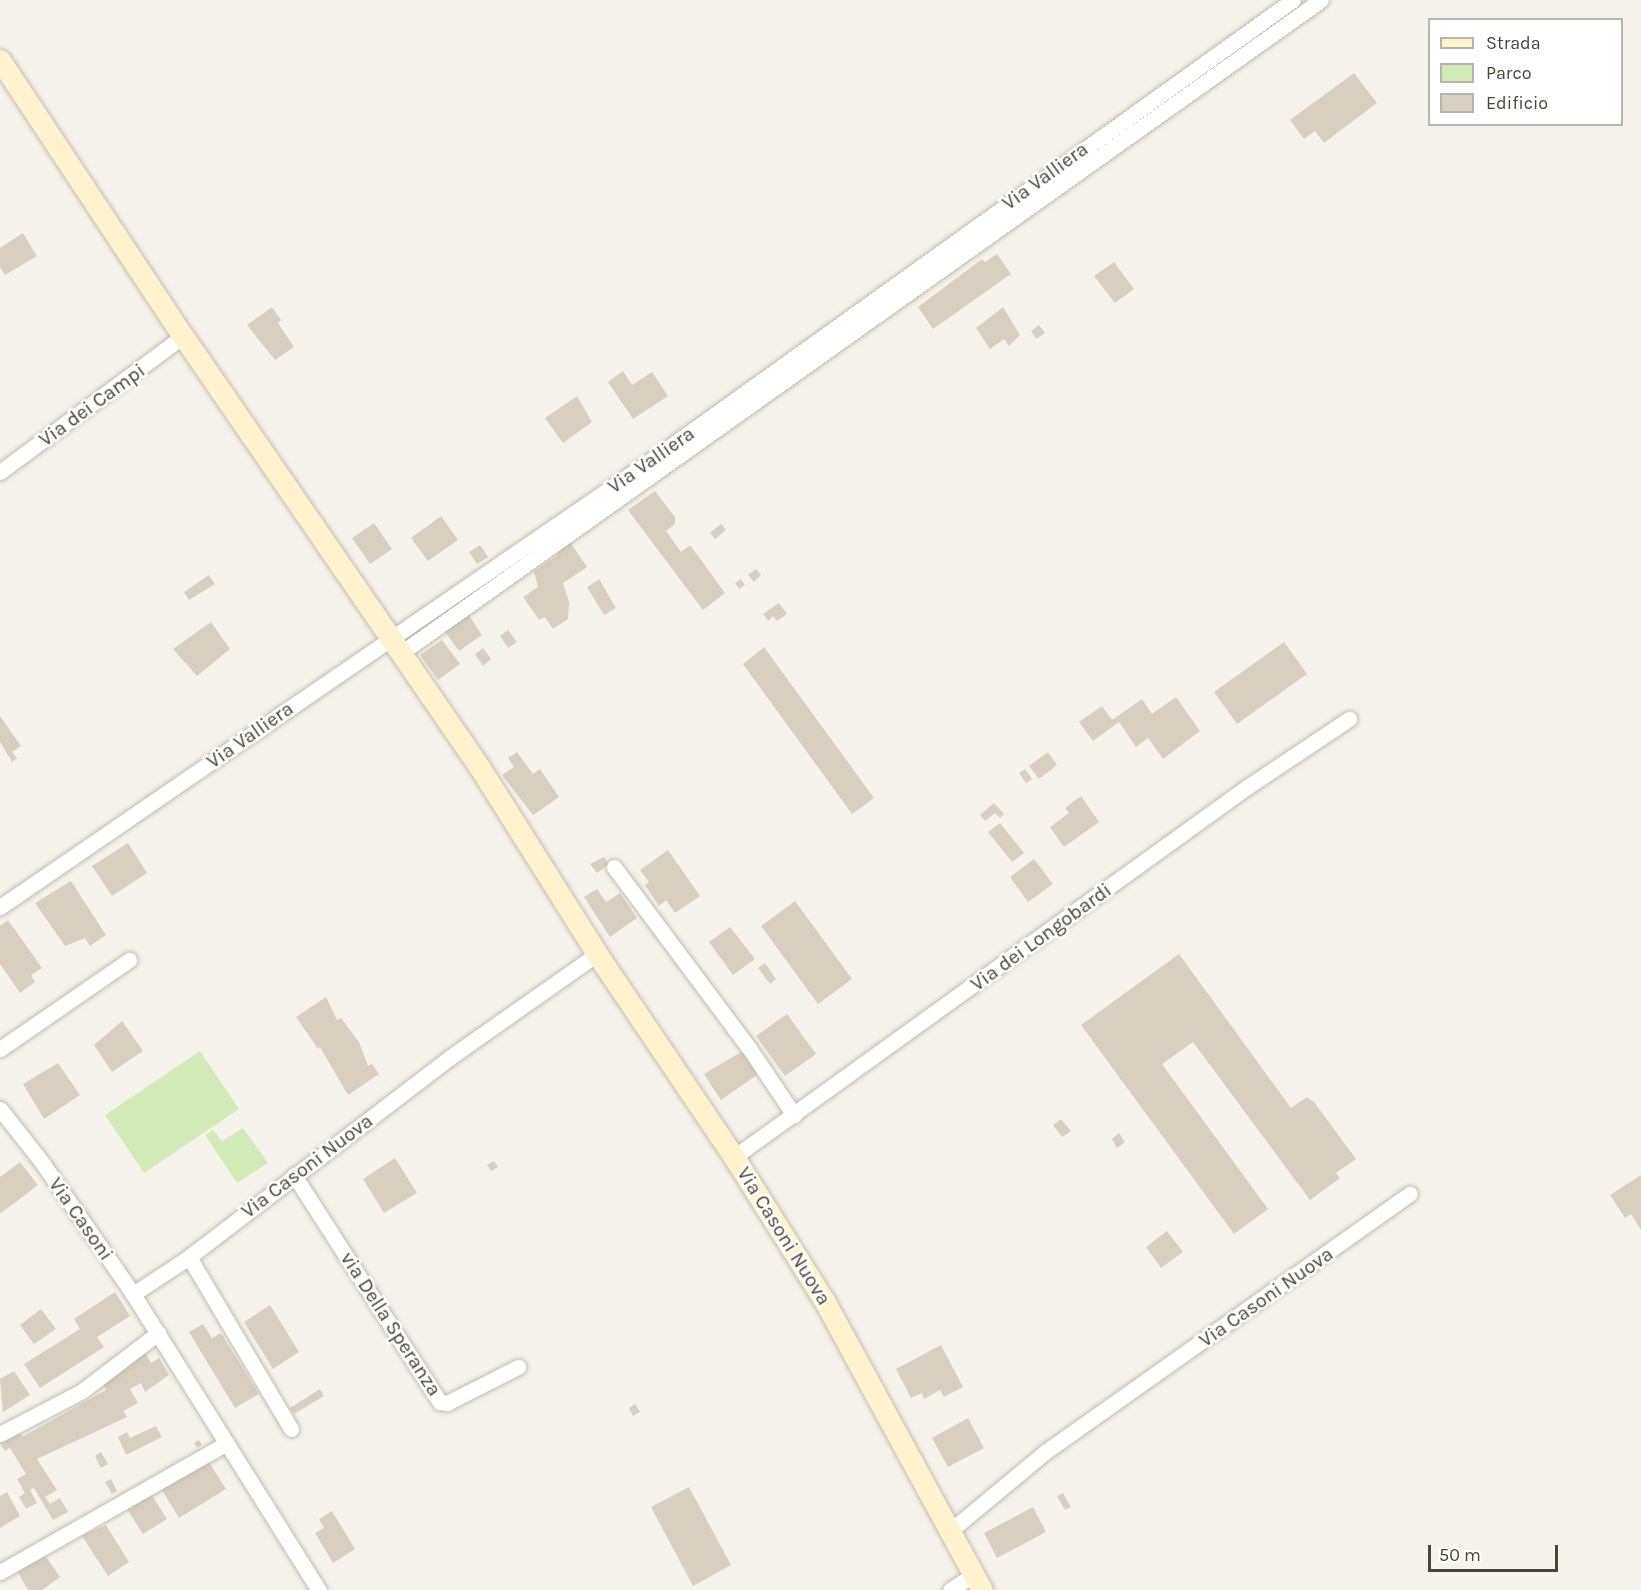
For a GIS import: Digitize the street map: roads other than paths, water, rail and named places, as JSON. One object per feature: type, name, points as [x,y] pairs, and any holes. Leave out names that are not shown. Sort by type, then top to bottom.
[{"type":"main road","name":"Via Casoni Nuova","points":[[0,60],[183,336],[480,768],[597,954],[734,1157],[825,1302],[977,1583]]},
{"type":"street","name":"Via Valliera","points":[[660,463],[1293,0]]},
{"type":"street","name":"Via Valliera","points":[[0,907],[397,646],[1321,0]]},
{"type":"street","name":"Via dei Campi","points":[[0,472],[183,336]]},
{"type":"street","name":"Via dei Longobardi","points":[[734,1157],[1247,787],[1349,719]]},
{"type":"street","points":[[614,867],[749,1048],[794,1115]]},
{"type":"street","name":"Via Casoni Nuova","points":[[133,1294],[189,1257],[449,1058],[597,954]]},
{"type":"street","points":[[0,1049],[129,960]]},
{"type":"street","name":"Via Casoni","points":[[0,1109],[41,1161],[133,1294],[319,1590]]},
{"type":"street","name":"via Della Speranza","points":[[294,1175],[440,1402],[447,1403],[518,1367]]},
{"type":"street","name":"Via Casoni Nuova","points":[[950,1531],[1045,1452],[1410,1194]]},
{"type":"street","points":[[189,1257],[291,1429]]},
{"type":"street","points":[[0,1434],[82,1391],[158,1333]]},
{"type":"street","points":[[0,1572],[227,1443]]},
{"type":"street","points":[[950,1590],[977,1583]]}]
